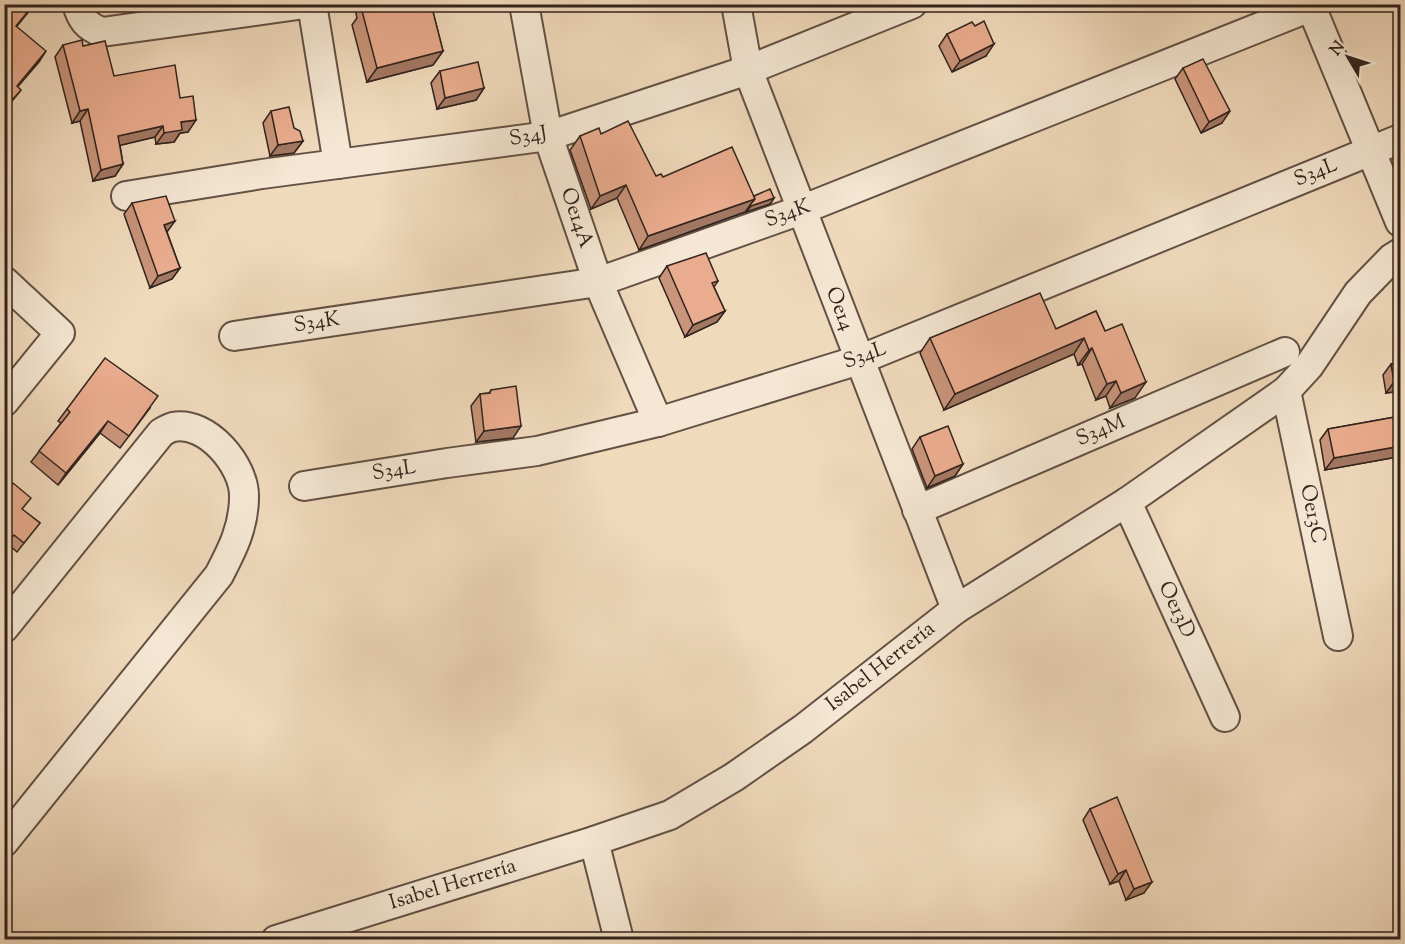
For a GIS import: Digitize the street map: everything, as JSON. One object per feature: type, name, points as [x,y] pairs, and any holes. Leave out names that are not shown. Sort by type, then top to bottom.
[{"type":"street","points":[[77,4],[79,15],[84,22],[102,32],[305,4]]},
{"type":"street","points":[[312,4],[338,164]]},
{"type":"street","name":"Oe14A","points":[[524,4],[548,136],[598,282],[658,422]]},
{"type":"street","name":"Oe14","points":[[736,4],[747,70],[956,609]]},
{"type":"street","name":"S34J","points":[[126,196],[338,164],[548,136],[747,70],[912,4]]},
{"type":"street","points":[[1313,5],[1401,222]]},
{"type":"street","name":"S34K","points":[[234,336],[598,282],[801,210],[1313,5]]},
{"type":"street","name":"S34L","points":[[304,486],[537,451],[658,422],[859,360],[1401,139]]},
{"type":"street","name":"Isabel Herrería","points":[[276,939],[594,841],[670,814],[734,777],[803,729],[956,609],[1127,502],[1286,391],[1309,366],[1358,293],[1392,258],[1401,253]]},
{"type":"street","points":[[4,281],[60,333],[4,402]]},
{"type":"street","name":"S34M","points":[[917,510],[1284,352]]},
{"type":"street","name":"Oe13C","points":[[1286,391],[1338,636]]},
{"type":"street","points":[[4,628],[161,433],[172,427],[186,427],[205,434],[231,459],[240,475],[244,495],[243,517],[232,550],[219,575],[4,842]]},
{"type":"street","name":"Oe13D","points":[[1127,502],[1225,717]]},
{"type":"street","points":[[594,841],[619,939]]},
{"type":"building","points":[[4,4],[34,4],[16,26],[46,51],[17,86],[21,90],[4,109]]},
{"type":"building","points":[[367,4],[431,4],[443,51],[377,68],[362,11],[368,9]]},
{"type":"building","points":[[984,21],[994,44],[960,61],[947,34],[972,22],[975,26]]},
{"type":"building","points":[[82,40],[83,46],[105,41],[114,76],[175,65],[180,98],[193,96],[196,120],[181,122],[182,130],[164,133],[163,126],[118,136],[123,164],[101,170],[88,109],[80,111],[63,45]]},
{"type":"building","points":[[1203,59],[1230,111],[1209,122],[1183,68]]},
{"type":"building","points":[[478,62],[484,88],[445,98],[440,71]]},
{"type":"building","points":[[289,107],[294,128],[300,131],[303,141],[278,145],[271,111]]},
{"type":"building","points":[[628,121],[656,176],[661,174],[663,177],[732,147],[755,199],[648,236],[626,185],[600,196],[580,136],[599,128],[601,134]]},
{"type":"building","points":[[770,189],[774,198],[750,205],[755,199],[754,196]]},
{"type":"building","points":[[166,196],[175,221],[164,225],[180,268],[158,276],[132,203]]},
{"type":"building","points":[[706,253],[718,281],[712,283],[725,311],[693,325],[667,266]]},
{"type":"building","points":[[1040,293],[1056,329],[1096,311],[1105,331],[1122,324],[1146,382],[1121,393],[1116,381],[1107,384],[1092,348],[1089,350],[1084,338],[955,394],[930,338]]},
{"type":"building","points":[[105,358],[158,396],[129,436],[108,421],[66,473],[39,451],[70,412],[67,409]]},
{"type":"building","points":[[1401,362],[1401,381],[1394,382],[1391,364]]},
{"type":"building","points":[[516,386],[521,426],[484,431],[480,394]]},
{"type":"building","points":[[1401,416],[1401,446],[1334,458],[1328,429]]},
{"type":"building","points":[[948,426],[963,464],[935,476],[920,437]]},
{"type":"building","points":[[13,483],[31,498],[22,509],[40,523],[24,543],[14,535],[4,547],[4,494]]},
{"type":"building","points":[[1117,797],[1152,882],[1134,889],[1126,870],[1118,874],[1090,809]]},
{"type":"building","points":[[304,935],[305,939],[285,939]]}]
